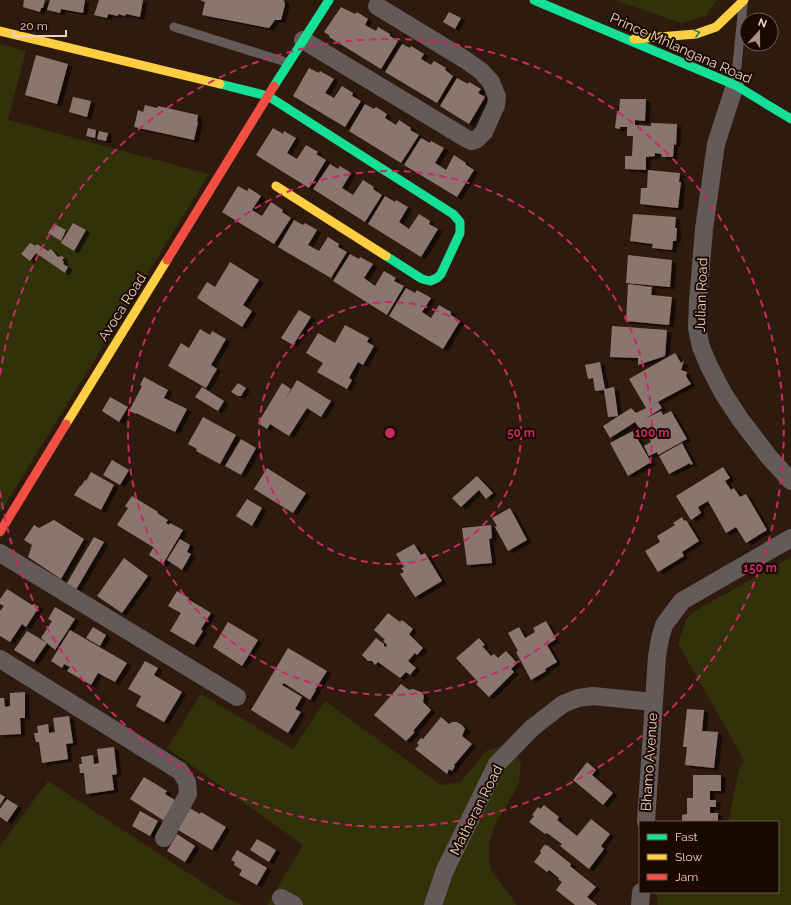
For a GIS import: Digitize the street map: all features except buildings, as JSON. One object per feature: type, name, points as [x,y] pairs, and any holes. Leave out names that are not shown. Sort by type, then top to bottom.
[{"type":"street","name":"Avoca Road","points":[[0,532],[268,96],[329,0]]},
{"type":"street","name":"Prince Mhlangana Road","points":[[534,0],[736,85],[791,119]]},
{"type":"street","points":[[631,40],[696,34],[716,26],[744,0]]},
{"type":"street","points":[[303,40],[467,139],[471,141],[480,138],[496,105],[497,97],[495,90],[486,76],[464,59],[377,6]]},
{"type":"street","points":[[0,31],[268,96],[453,214],[459,221],[460,233],[441,274],[437,279],[428,281],[422,279],[276,186]]},
{"type":"street","name":"Julian Road","points":[[736,85],[716,144],[704,229],[697,328],[701,348],[723,393],[740,419],[769,457],[791,481]]},
{"type":"street","points":[[653,702],[660,639],[664,625],[672,612],[682,601],[791,538]]},
{"type":"street","points":[[0,553],[237,697]]},
{"type":"street","points":[[0,659],[180,771],[187,782],[188,794],[164,838]]},
{"type":"street","name":"Matheran Road","points":[[433,905],[445,870],[497,764],[532,728],[563,704],[578,698],[593,696],[653,702]]},
{"type":"street","name":"Bhamo Avenue","points":[[646,821],[653,702]]},
{"type":"street","points":[[640,905],[641,893]]},
{"type":"lane","points":[[736,85],[744,0]]},
{"type":"lane","points":[[174,27],[289,63]]},
{"type":"shaded area","points":[[614,0],[717,0],[706,16],[681,23]]},
{"type":"shaded area","points":[[0,44],[26,51],[8,120],[209,174],[0,513]]},
{"type":"shaded area","points":[[791,557],[791,905],[657,905],[657,893],[779,893],[779,821],[728,821],[739,770],[744,760],[678,644],[686,620],[695,611]]},
{"type":"shaded area","points":[[201,694],[293,749],[325,701],[441,785],[461,782],[486,751],[502,746],[517,756],[521,763],[519,784],[495,825],[489,843],[489,861],[491,870],[517,905],[267,905],[303,845],[167,748]]},
{"type":"shaded area","points":[[48,781],[228,899],[242,905],[0,905],[0,846]]},
{"type":"traffic: fast","points":[[274,86],[329,0]]},
{"type":"traffic: fast","points":[[534,0],[735,85],[791,119]]},
{"type":"traffic: fast","points":[[220,84],[268,96],[453,214],[460,222],[460,233],[441,274],[437,278],[430,281],[422,279],[386,256]]},
{"type":"traffic: slow","points":[[634,39],[696,34],[716,27],[744,0]]},
{"type":"traffic: slow","points":[[0,31],[220,84]]},
{"type":"traffic: slow","points":[[276,186],[386,256]]},
{"type":"traffic: slow","points":[[66,424],[167,260]]},
{"type":"traffic: jam","points":[[167,260],[274,86]]},
{"type":"traffic: jam","points":[[0,532],[66,424]]}]
